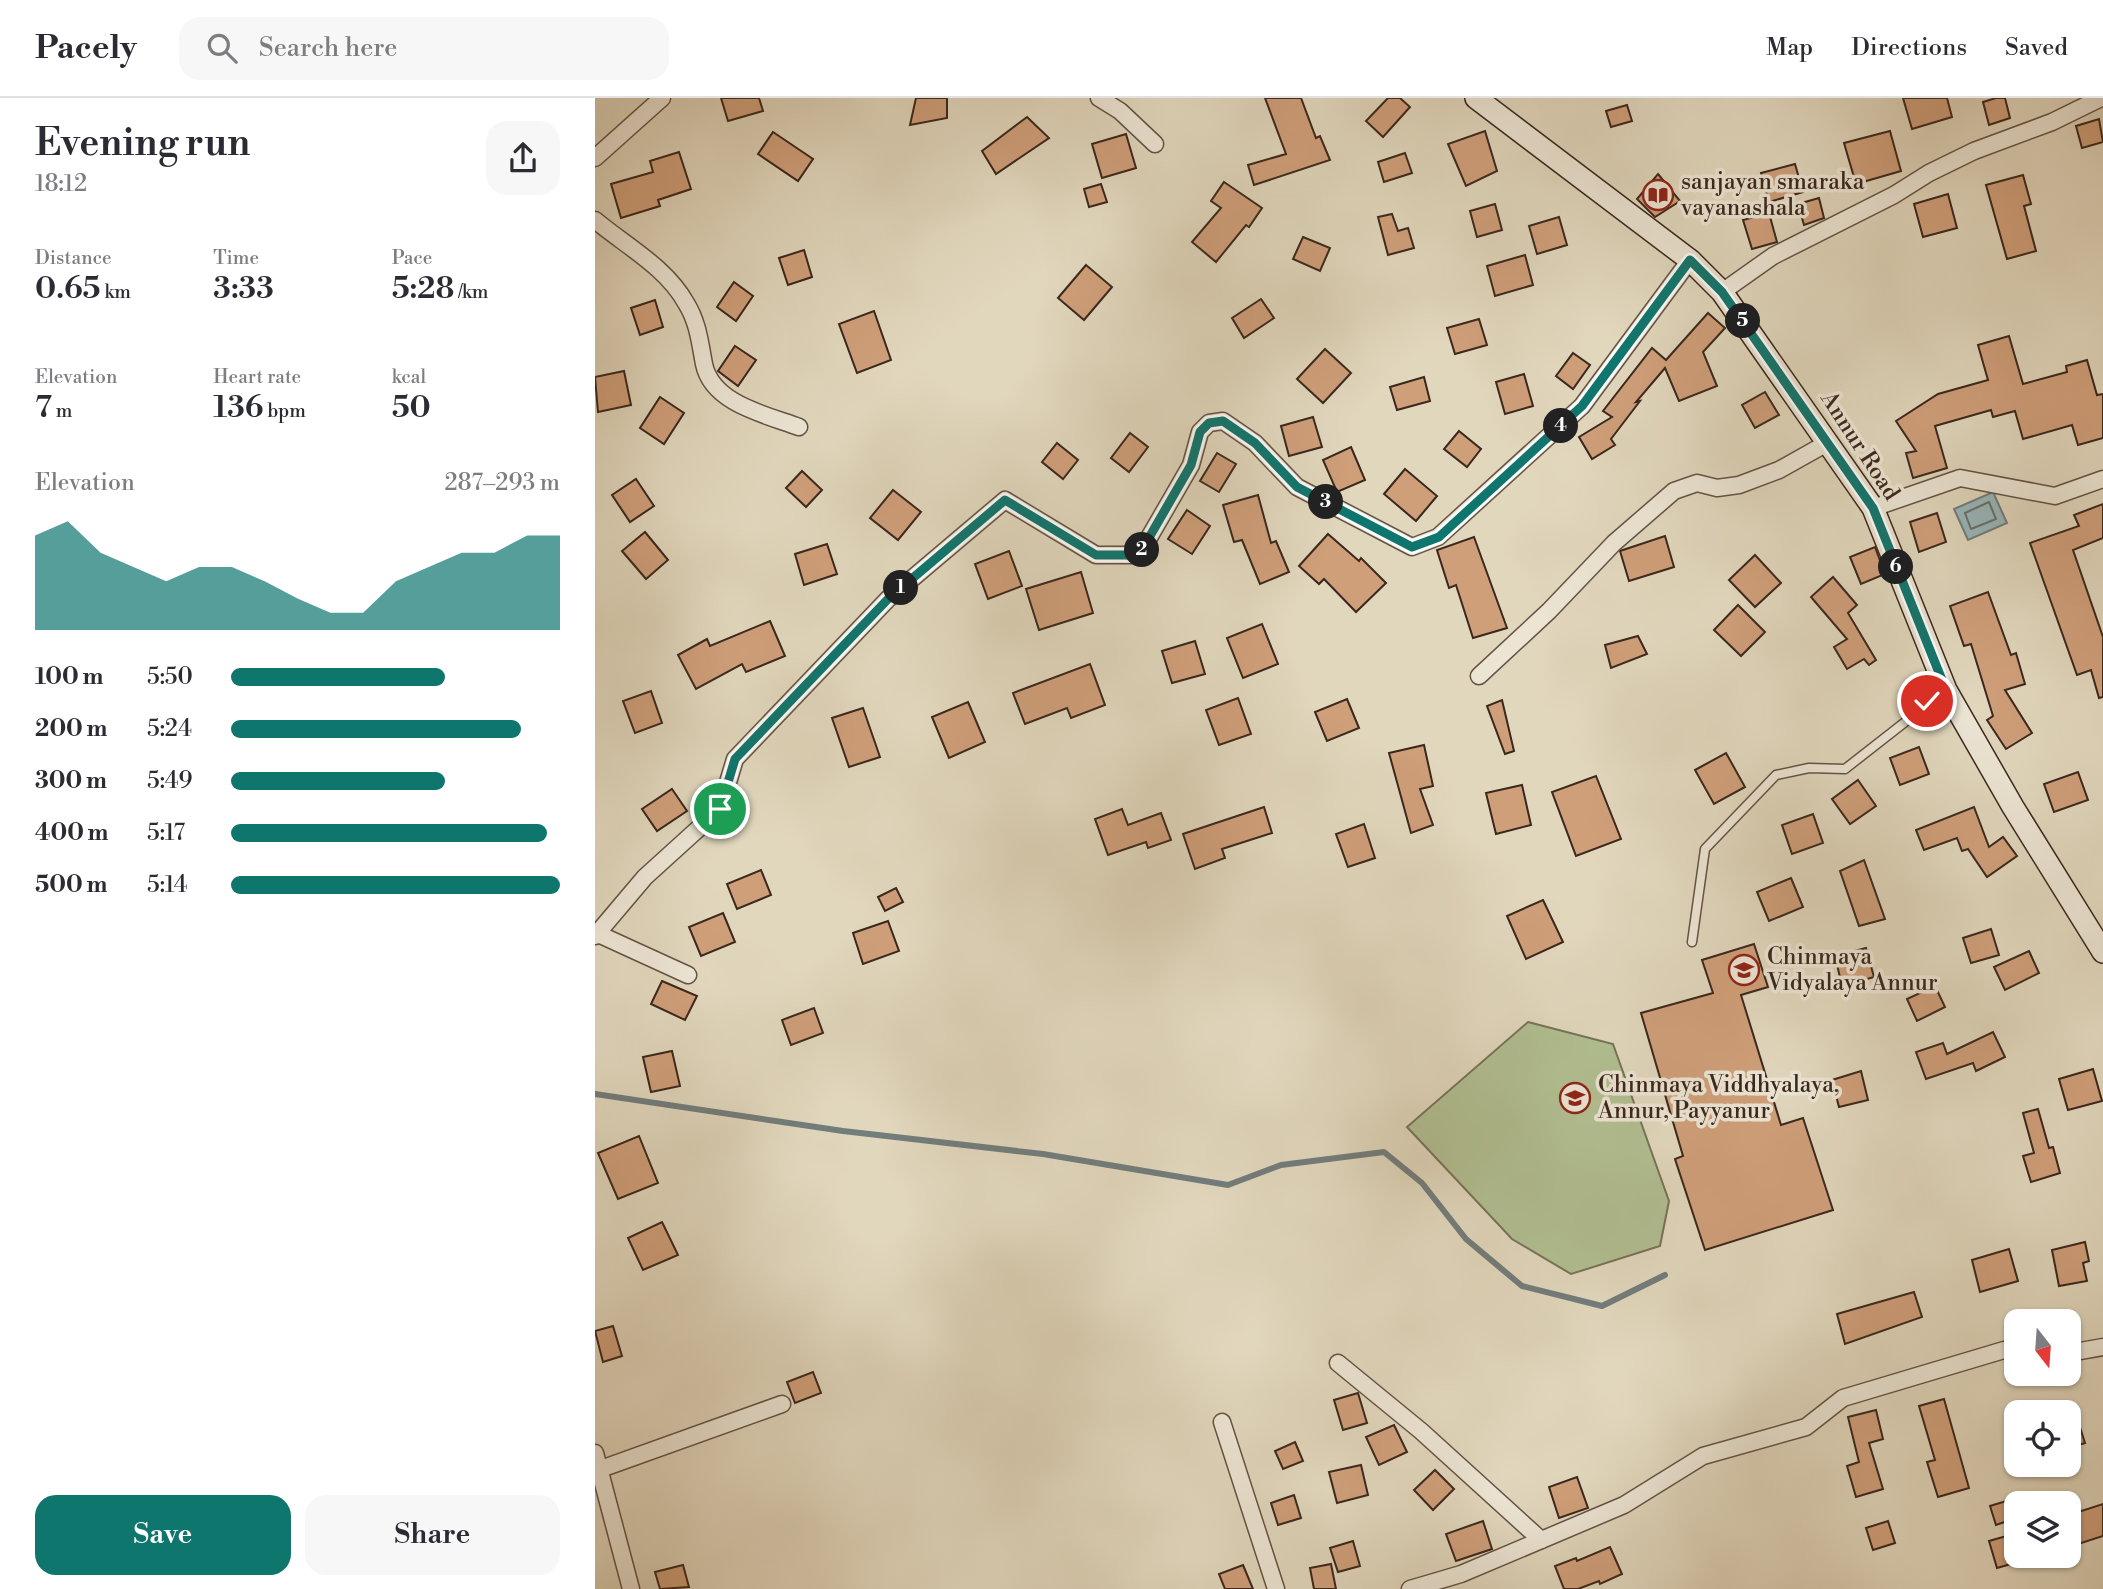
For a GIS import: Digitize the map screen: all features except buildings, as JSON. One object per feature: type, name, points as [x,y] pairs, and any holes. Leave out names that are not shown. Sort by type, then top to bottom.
[{"type":"main road","name":"Annur Road","points":[[1476,98],[1690,260],[1722,292],[1873,508],[1946,690],[2013,807],[2103,952]]},
{"type":"street","points":[[595,158],[662,98]]},
{"type":"street","points":[[1100,98],[1120,111],[1155,144]]},
{"type":"street","points":[[1722,292],[1773,256],[1894,195],[1929,173],[1974,151],[2052,122],[2101,98]]},
{"type":"street","points":[[595,220],[666,275],[680,294],[702,342],[705,368],[724,396],[799,427]]},
{"type":"street","points":[[688,975],[596,934],[645,877],[720,809],[735,759],[888,599],[1005,500],[1096,555],[1139,555],[1191,465],[1200,432],[1209,423],[1223,421],[1255,443],[1297,487],[1412,547],[1439,537],[1582,406],[1690,260]]},
{"type":"street","points":[[1479,676],[1549,611],[1614,543],[1674,491],[1697,483],[1717,488],[1739,485],[1779,470],[1829,442]]},
{"type":"street","points":[[1873,508],[1959,478],[2055,496],[2103,479]]},
{"type":"street","points":[[2081,1351],[2103,1347]]},
{"type":"street","points":[[1410,1589],[1461,1574],[1624,1505],[1703,1456],[1806,1427],[1843,1398],[2004,1350]]},
{"type":"street","points":[[1338,1363],[1421,1431],[1541,1540]]},
{"type":"street","points":[[596,1471],[782,1404]]},
{"type":"street","points":[[1222,1422],[1276,1589]]},
{"type":"street","points":[[595,1453],[596,1471],[631,1589]]},
{"type":"lane","points":[[1692,942],[1705,849],[1776,775],[1809,768],[1846,769],[1946,690]]},
{"type":"green space","points":[[1528,1022],[1613,1044],[1669,1201],[1660,1246],[1571,1274],[1512,1239],[1407,1127]]},
{"type":"water","points":[[1993,492],[2007,523],[1968,540],[1954,509]]},
{"type":"waterway","points":[[595,1094],[843,1131],[1043,1154],[1228,1185],[1281,1165],[1384,1152],[1422,1183],[1466,1239],[1522,1286],[1602,1306],[1665,1275]]},
{"type":"place","name":"sanjayan smaraka vayanashala","points":[[1658,195]]},
{"type":"place","name":"Chinmaya Vidyalaya Annur","points":[[1744,970]]},
{"type":"place","name":"Chinmaya Viddhyalaya, Annur, Payyanur","points":[[1575,1098]]},
{"type":"route","points":[[720,809],[735,759],[888,599],[1005,500],[1096,555],[1139,555],[1191,465],[1200,432],[1209,423],[1223,421],[1255,443],[1297,487],[1412,547],[1439,537],[1582,406],[1690,260],[1722,292],[1873,508],[1946,690],[1927,701]]}]
